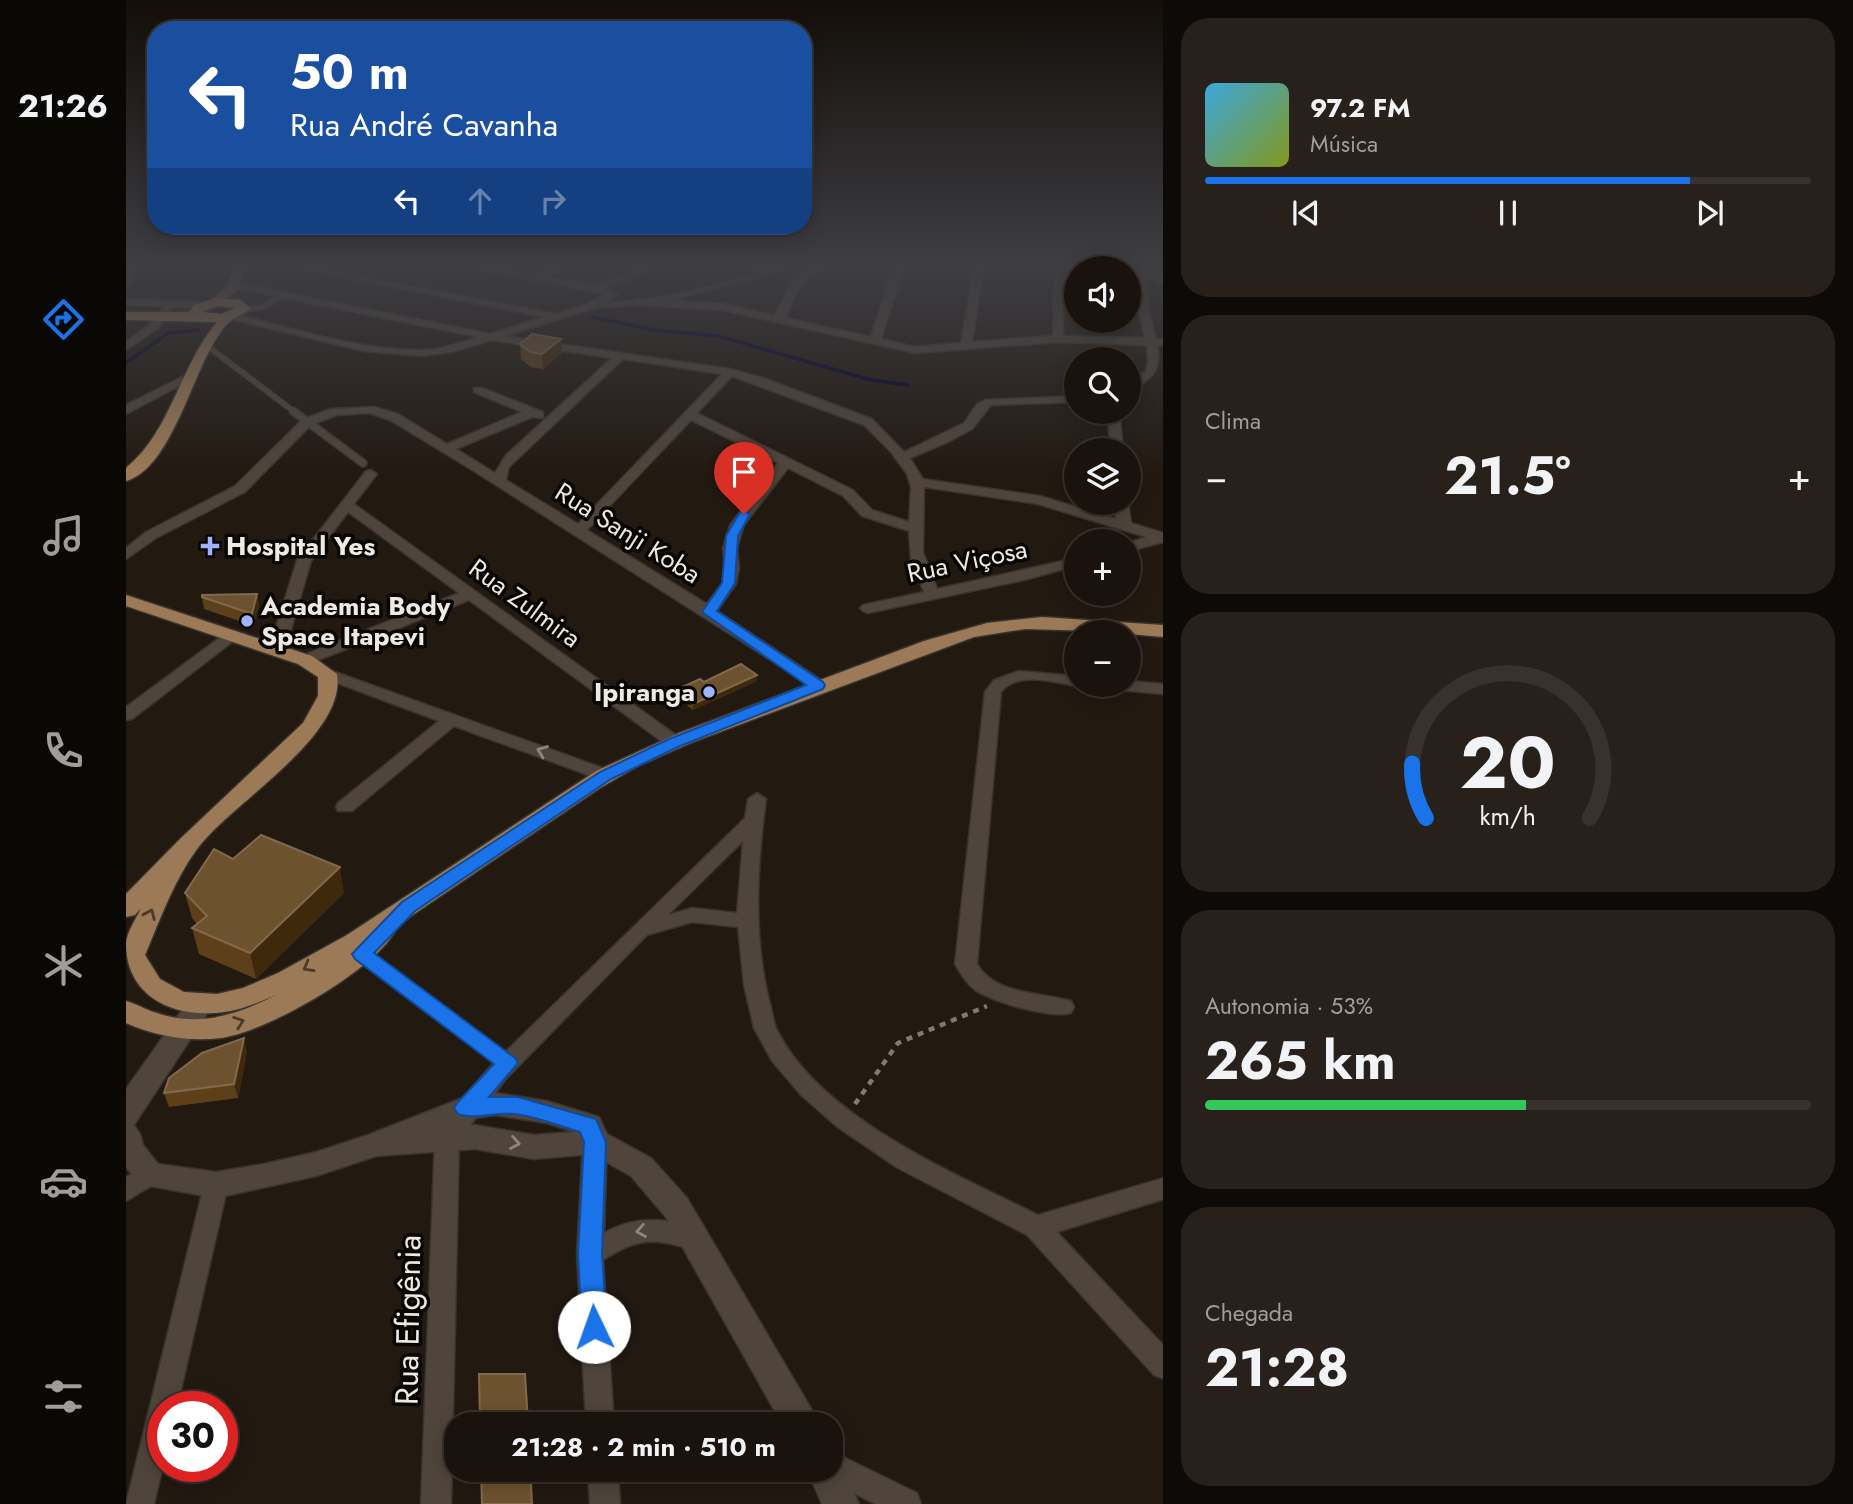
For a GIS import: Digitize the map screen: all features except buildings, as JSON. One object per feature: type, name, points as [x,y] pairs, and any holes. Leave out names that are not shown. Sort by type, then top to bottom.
[{"type":"main road","points":[[126,476],[149,457],[167,434],[190,376],[206,345],[205,335]]},
{"type":"main road","points":[[126,909],[143,888],[311,727],[325,706],[330,690],[327,674],[305,660],[127,601]]},
{"type":"main road","points":[[188,844],[129,954],[137,972],[151,987],[170,999],[223,1004],[250,996],[285,980],[408,906],[606,775],[674,743],[818,685],[946,638],[989,628],[1027,623],[1163,631]]},
{"type":"main road","points":[[126,1011],[148,1023],[186,1030],[223,1028],[254,1017],[303,995],[362,954],[408,906]]},
{"type":"street","points":[[310,335],[364,348],[408,353],[452,349],[497,335]]},
{"type":"street","points":[[483,335],[730,372],[760,380],[868,422],[879,430],[917,482],[914,554],[918,570],[932,593]]},
{"type":"street","points":[[847,335],[915,350],[1058,339],[1163,342]]},
{"type":"street","points":[[875,342],[877,335]]},
{"type":"street","points":[[966,347],[968,335]]},
{"type":"street","points":[[1141,378],[1152,370],[1149,335]]},
{"type":"street","points":[[499,481],[503,466],[621,355]]},
{"type":"street","points":[[578,532],[730,372]]},
{"type":"street","points":[[126,410],[190,376]]},
{"type":"street","points":[[478,390],[552,420]]},
{"type":"street","points":[[901,457],[929,447],[971,424],[978,408],[989,402],[1064,399]]},
{"type":"street","name":"Rua Sanji Koba","points":[[307,422],[335,412],[370,409],[394,417],[709,612],[818,685]]},
{"type":"street","points":[[446,449],[533,412]]},
{"type":"street","points":[[691,415],[848,493],[867,513],[916,529]]},
{"type":"street","points":[[126,555],[161,529],[240,489],[307,422]]},
{"type":"street","points":[[709,612],[729,583],[732,568],[730,548],[737,525],[786,462]]},
{"type":"street","points":[[276,650],[304,560],[347,505],[367,468]]},
{"type":"street","points":[[917,482],[1040,500],[1162,537]]},
{"type":"street","name":"Rua Zulmira","points":[[347,505],[674,743]]},
{"type":"street","points":[[1123,515],[1124,526]]},
{"type":"street","points":[[1141,543],[1162,537]]},
{"type":"street","name":"Rua Viçosa","points":[[868,608],[1064,565]]},
{"type":"street","points":[[305,660],[471,594]]},
{"type":"street","points":[[126,715],[231,636]]},
{"type":"street","points":[[327,674],[606,775]]},
{"type":"street","points":[[1063,1007],[1011,996],[980,983],[970,974],[966,964],[993,692],[997,684],[1009,678],[1031,676],[1064,680]]},
{"type":"street","points":[[1141,687],[1163,689]]},
{"type":"street","points":[[345,807],[453,718]]},
{"type":"street","points":[[447,1138],[465,1108],[756,809],[747,921],[755,985],[765,1028],[780,1055],[808,1088],[845,1119],[905,1160],[1036,1227],[1163,1365]]},
{"type":"street","points":[[637,932],[692,915],[747,921]]},
{"type":"street","points":[[126,1116],[137,1090],[186,1030],[201,1003]]},
{"type":"street","points":[[126,1134],[137,1182],[216,1185],[316,1164],[376,1144],[465,1108],[496,1104],[547,1112],[589,1125],[595,1142],[590,1254],[599,1412]]},
{"type":"street","points":[[376,1144],[475,1137],[534,1147],[595,1142],[641,1167],[676,1207],[794,1412]]},
{"type":"street","name":"Rua Efigênia","points":[[436,1504],[447,1138]]},
{"type":"street","points":[[167,1391],[216,1185]]},
{"type":"street","points":[[1036,1227],[1163,1188]]},
{"type":"street","points":[[590,1254],[638,1229],[664,1229],[695,1239]]},
{"type":"street","points":[[139,1504],[147,1472]]},
{"type":"street","points":[[843,1472],[906,1504]]},
{"type":"street","points":[[604,1482],[605,1504]]},
{"type":"street","points":[[831,1482],[841,1504]]},
{"type":"lane","points":[[206,345],[233,362],[367,468]]},
{"type":"lane","points":[[362,954],[508,1063]]},
{"type":"path","points":[[845,1119],[898,1043],[1011,996]]},
{"type":"waterway","points":[[126,363],[165,335]]},
{"type":"waterway","points":[[709,335],[871,380],[908,385]]},
{"type":"place","name":"Hospital Yes","points":[[210,546]]},
{"type":"place","name":"Academia Body Space Itapevi","points":[[247,621]]},
{"type":"place","name":"Ipiranga","points":[[709,692]]},
{"type":"route","points":[[594,1327],[590,1254],[595,1142],[589,1125],[518,1105],[496,1104],[465,1108],[508,1063],[362,954],[408,906],[606,775],[674,743],[818,685],[709,612],[729,583],[732,536],[744,514]]}]
